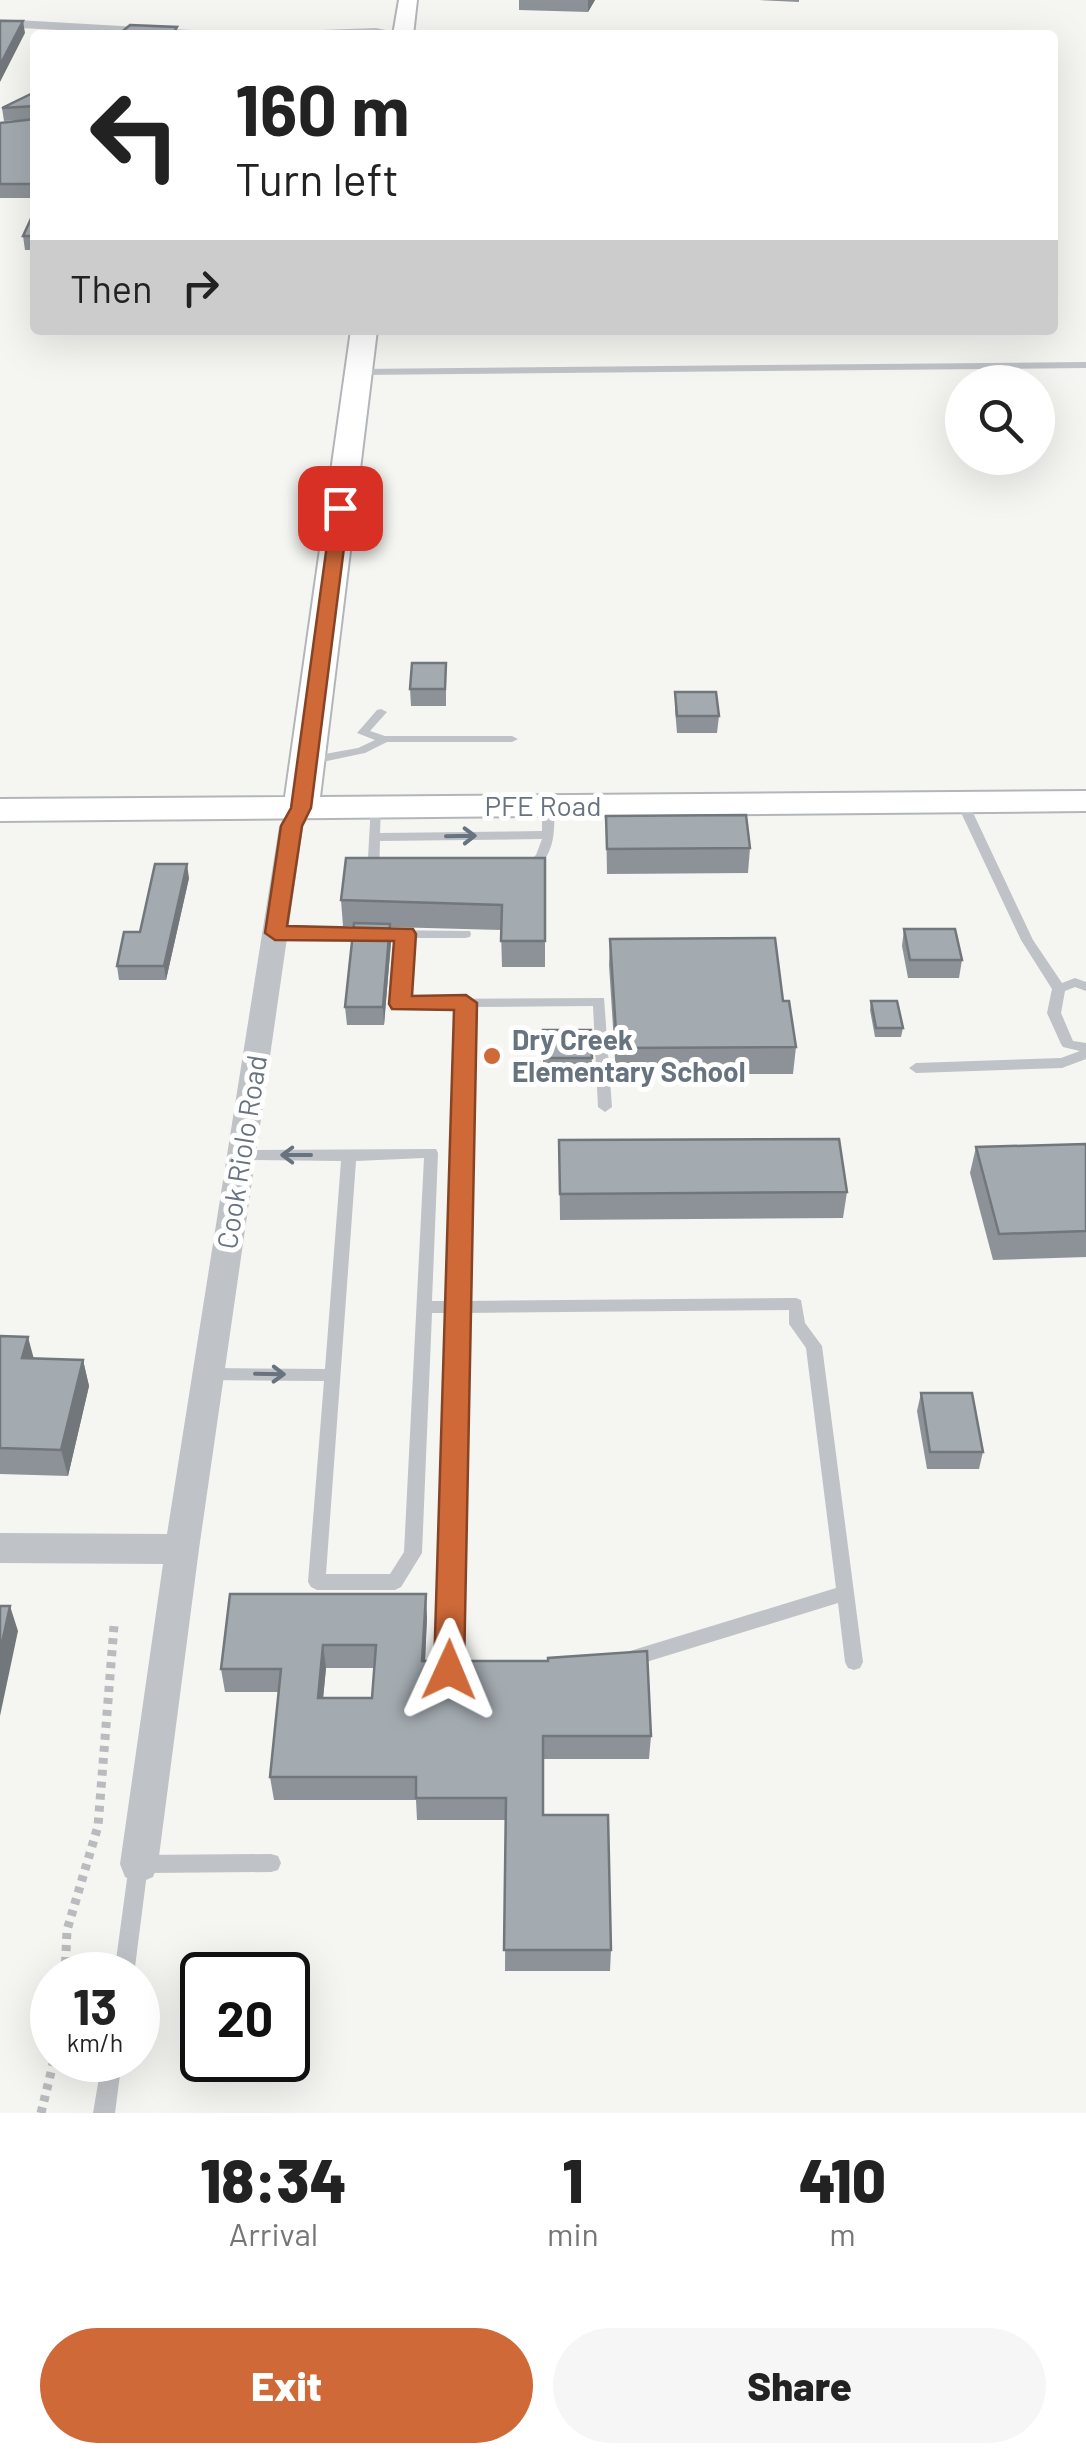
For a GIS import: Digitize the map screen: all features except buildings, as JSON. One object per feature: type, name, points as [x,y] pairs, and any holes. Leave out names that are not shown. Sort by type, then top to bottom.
[{"type":"street","points":[[404,30],[408,0]]},
{"type":"street","points":[[0,23],[130,30]]},
{"type":"street","name":"Cook Riolo Road","points":[[139,1864],[275,933],[292,826],[301,808],[363,335]]},
{"type":"street","name":"PFE Road","points":[[0,810],[301,808],[374,822],[549,820],[962,802],[1086,801]]},
{"type":"street","points":[[0,1548],[182,1549]]},
{"type":"lane","points":[[359,372],[1086,365]]},
{"type":"lane","points":[[380,712],[363,733],[385,739],[512,739]]},
{"type":"lane","points":[[307,762],[361,750],[385,739]]},
{"type":"lane","points":[[962,802],[1027,940],[1059,988],[1054,1013],[1068,1044],[1086,1051]]},
{"type":"lane","points":[[516,875],[539,862],[549,820]]},
{"type":"lane","points":[[374,822],[372,876],[390,876]]},
{"type":"lane","points":[[275,933],[465,934]]},
{"type":"lane","points":[[406,934],[400,1004],[599,1001],[605,1107]]},
{"type":"lane","points":[[1059,988],[1074,982],[1086,987]]},
{"type":"lane","points":[[466,1003],[449,1670],[468,1670]]},
{"type":"lane","points":[[916,1068],[1062,1063],[1086,1051]]},
{"type":"lane","points":[[242,1155],[430,1153],[413,1553],[395,1582],[316,1582],[350,1156]]},
{"type":"lane","points":[[424,1307],[796,1304],[796,1324],[814,1346],[854,1662]]},
{"type":"lane","points":[[208,1374],[332,1375]]},
{"type":"lane","points":[[619,1662],[845,1593]]},
{"type":"lane","points":[[139,1864],[271,1863]]},
{"type":"lane","name":"Cook Riolo Road","points":[[127,1952],[139,1864]]},
{"type":"lane","points":[[104,2113],[109,2082]]},
{"type":"path","points":[[66,1952],[67,1930],[98,1826],[114,1626]]},
{"type":"path","points":[[41,2113],[49,2082]]},
{"type":"place","name":"Dry Creek Elementary School","points":[[492,1056]]},
{"type":"route","points":[[340,508],[301,808],[292,826],[275,933],[406,934],[400,1004],[466,1003],[449,1670]]}]
